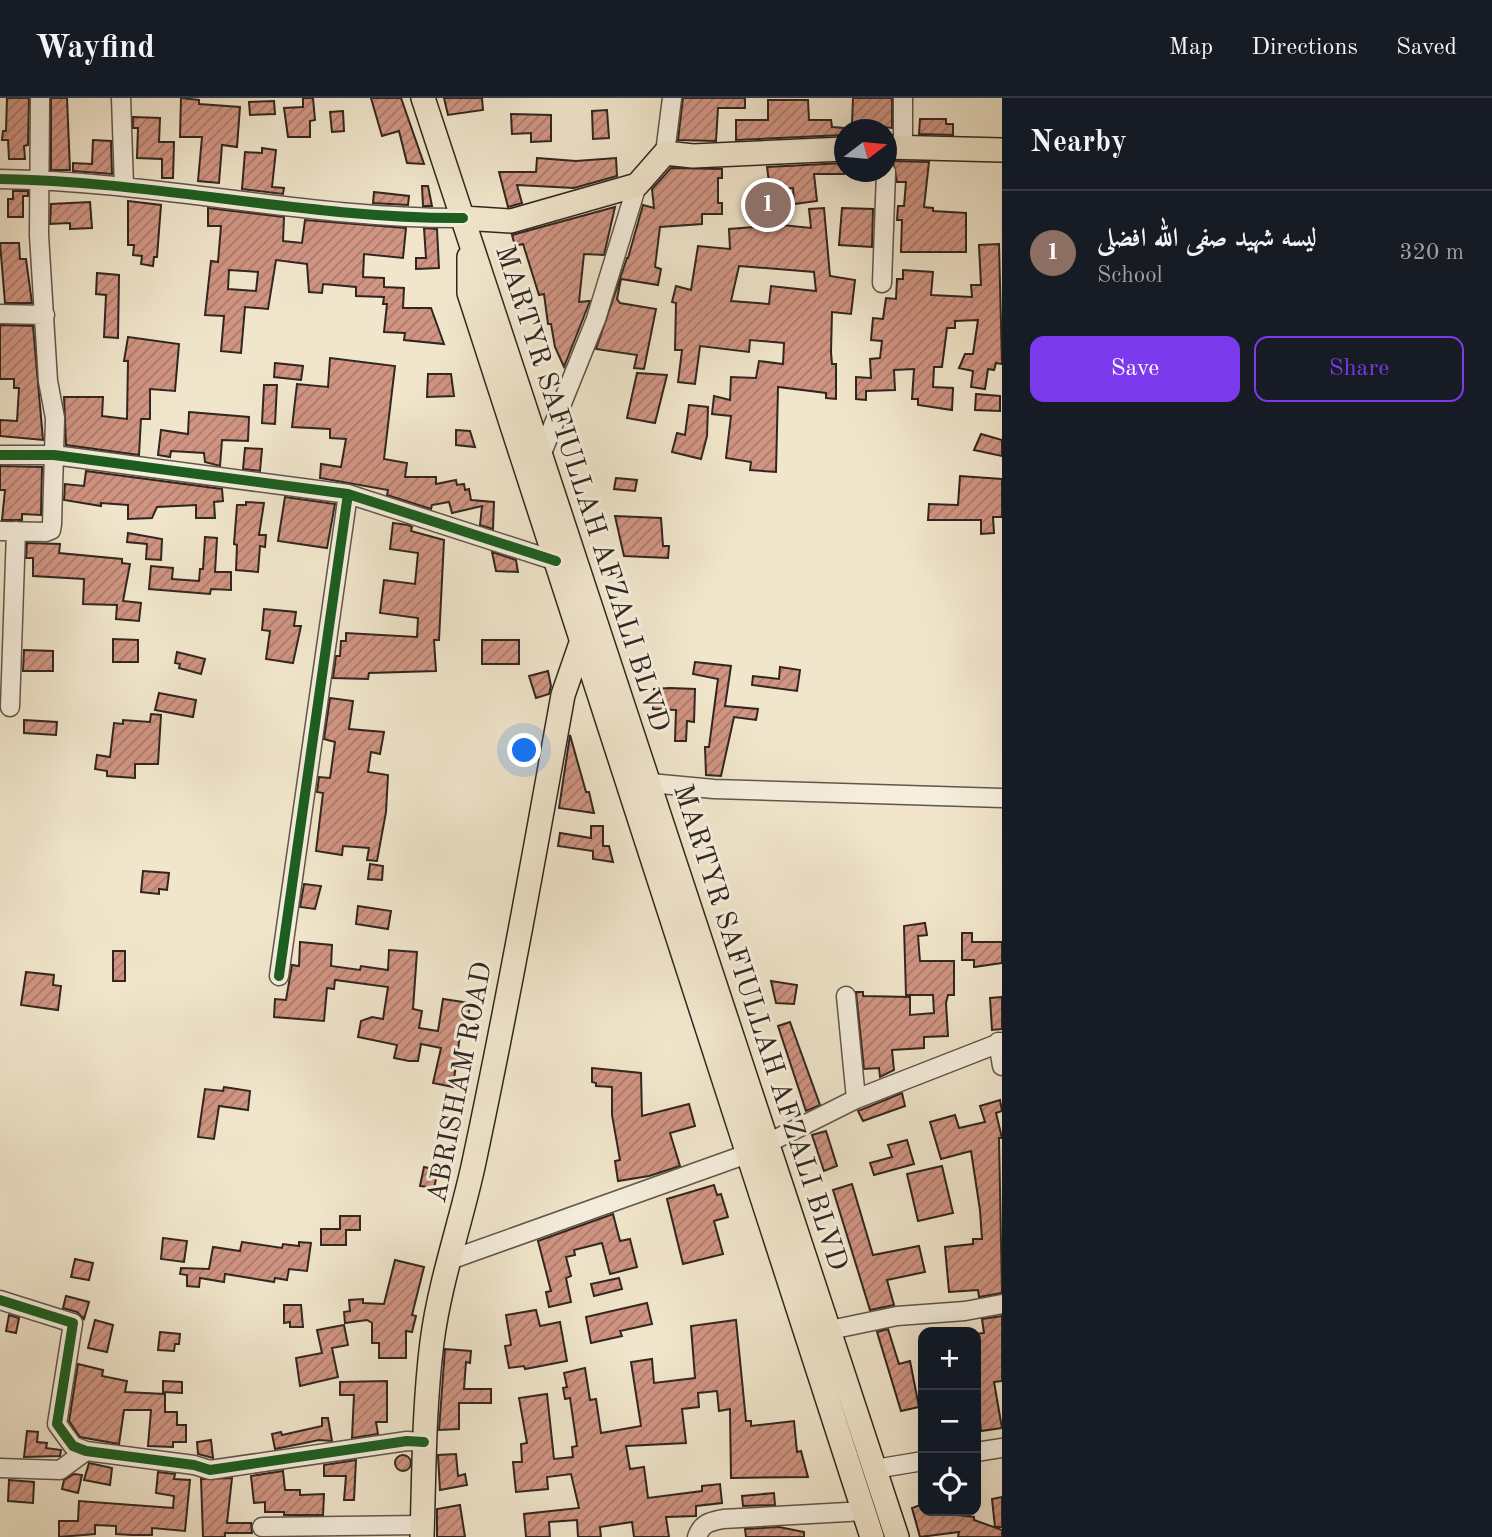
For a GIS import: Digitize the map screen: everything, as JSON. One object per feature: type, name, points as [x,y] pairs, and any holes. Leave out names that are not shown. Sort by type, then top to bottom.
[{"type":"main road","points":[[424,98],[466,227],[511,221],[636,185],[665,153],[693,156],[834,150]]},
{"type":"main road","points":[[897,151],[1002,150]]},
{"type":"main road","name":"MARTYR SAFIULLAH AFZALI BLVD","points":[[466,227],[897,1537]]},
{"type":"main road","name":"MARTYR SAFIULLAH AFZALI BLVD","points":[[466,227],[469,293],[872,1537]]},
{"type":"main road","name":"ABRISHAM ROAD","points":[[422,1531],[424,1442],[432,1341],[447,1261],[453,1252],[474,1162],[563,695],[581,643]]},
{"type":"main road","points":[[714,1052],[738,1051]]},
{"type":"street","points":[[10,707],[8,531],[51,530],[55,418],[48,381],[39,235],[42,180],[40,98]]},
{"type":"street","points":[[121,98],[124,186]]},
{"type":"street","points":[[665,153],[672,98]]},
{"type":"street","points":[[897,124],[903,98]]},
{"type":"street","points":[[0,179],[124,186],[466,227]]},
{"type":"street","points":[[882,283],[886,182]]},
{"type":"street","points":[[542,453],[596,319],[636,185]]},
{"type":"street","points":[[0,314],[45,316]]},
{"type":"street","points":[[0,455],[54,455],[348,494],[556,561]]},
{"type":"street","points":[[279,976],[348,494]]},
{"type":"street","points":[[650,783],[714,789],[1002,798]]},
{"type":"street","points":[[846,996],[856,1099]]},
{"type":"street","points":[[768,1143],[856,1099],[1000,1042],[1002,1066]]},
{"type":"street","points":[[447,1261],[747,1154]]},
{"type":"street","points":[[0,1300],[73,1323],[57,1424],[73,1446],[86,1451],[194,1465],[210,1470],[407,1441],[424,1442]]},
{"type":"street","points":[[830,1330],[897,1316],[965,1311],[1002,1304]]},
{"type":"street","points":[[981,1451],[1002,1448]]},
{"type":"street","points":[[0,1468],[60,1470],[86,1451]]},
{"type":"street","points":[[875,1469],[918,1462]]},
{"type":"street","points":[[697,1537],[700,1528],[707,1522],[723,1519],[865,1511]]},
{"type":"street","points":[[262,1527],[422,1531]]},
{"type":"building","points":[[7,98],[29,98],[25,159],[9,159],[8,140],[2,140],[3,131],[6,131]]},
{"type":"building","points":[[51,98],[67,98],[70,170],[51,170]]},
{"type":"building","points":[[181,98],[199,100],[199,104],[240,107],[237,147],[222,145],[219,183],[198,181],[202,137],[180,137]]},
{"type":"building","points":[[303,98],[313,98],[315,120],[310,121],[310,137],[288,137],[284,108],[303,107]]},
{"type":"building","points":[[371,98],[401,98],[424,164],[407,163],[399,131],[382,136]]},
{"type":"building","points":[[444,98],[482,98],[483,110],[448,115]]},
{"type":"building","points":[[683,98],[745,98],[745,108],[718,108],[716,141],[678,140]]},
{"type":"building","points":[[853,98],[892,98],[892,119],[852,119]]},
{"type":"building","points":[[768,100],[808,100],[809,120],[831,120],[834,135],[736,140],[736,120],[768,120]]},
{"type":"building","points":[[274,101],[275,114],[250,115],[249,102]]},
{"type":"building","points":[[607,110],[609,138],[593,139],[592,111]]},
{"type":"building","points":[[343,111],[344,131],[332,132],[330,112]]},
{"type":"building","points":[[511,114],[551,115],[551,141],[531,142],[531,133],[512,134]]},
{"type":"building","points":[[133,117],[160,118],[159,142],[174,142],[173,178],[162,178],[162,159],[137,158],[138,128],[133,128]]},
{"type":"building","points":[[920,119],[946,119],[946,124],[953,124],[953,135],[919,134]]},
{"type":"building","points":[[93,140],[111,141],[112,174],[73,171],[73,163],[92,164]]},
{"type":"building","points":[[262,148],[276,150],[272,187],[284,188],[283,194],[242,189],[245,152],[262,153]]},
{"type":"building","points":[[537,158],[576,161],[616,158],[617,176],[574,188],[517,185],[522,203],[508,207],[499,172],[536,172]]},
{"type":"building","points":[[897,161],[929,162],[924,207],[933,208],[933,211],[966,213],[966,252],[901,252],[902,220],[897,220],[898,206],[904,206],[906,182],[897,182]]},
{"type":"building","points":[[834,164],[834,174],[814,174],[817,201],[794,204],[793,188],[770,190],[767,167]]},
{"type":"building","points":[[671,168],[722,169],[722,178],[718,178],[718,203],[722,203],[722,214],[702,214],[702,224],[660,227],[655,267],[661,269],[658,285],[621,279],[617,299],[620,303],[656,309],[644,369],[634,368],[637,355],[596,349],[628,258],[643,205],[654,208],[652,189]]},
{"type":"building","points":[[422,186],[428,186],[432,206],[423,206]]},
{"type":"building","points":[[13,191],[28,191],[28,196],[23,196],[23,217],[8,217],[8,199],[13,199]]},
{"type":"building","points":[[374,192],[409,196],[408,205],[373,203]]},
{"type":"building","points":[[128,201],[161,205],[157,257],[154,257],[153,266],[141,264],[142,256],[133,255],[134,245],[128,245]]},
{"type":"building","points":[[90,202],[92,228],[70,229],[70,223],[50,224],[51,204]]},
{"type":"building","points":[[615,207],[604,255],[584,254],[579,302],[590,301],[564,367],[555,347],[551,324],[548,324],[544,294],[539,295],[523,244],[515,246],[512,235]]},
{"type":"building","points":[[208,208],[284,217],[283,241],[302,243],[305,220],[406,228],[403,258],[364,254],[363,277],[384,278],[384,287],[404,288],[403,308],[431,308],[444,344],[404,340],[405,333],[384,332],[387,304],[383,304],[384,297],[356,296],[356,287],[323,284],[322,293],[309,292],[307,264],[276,260],[268,309],[245,307],[241,353],[221,351],[224,316],[205,315],[211,261],[218,262],[221,226],[208,226]],"holes":[[[229,270],[258,272],[256,291],[228,289]]]},
{"type":"building","points":[[824,208],[830,276],[855,280],[851,314],[832,312],[831,352],[832,364],[836,364],[836,399],[826,398],[826,393],[778,387],[776,472],[750,470],[751,462],[726,458],[731,416],[712,414],[714,396],[730,400],[731,377],[756,378],[759,361],[783,364],[784,343],[750,340],[749,352],[700,346],[695,384],[678,382],[682,350],[675,350],[676,303],[672,302],[676,286],[691,290],[698,246],[730,249],[729,229],[782,225],[811,228],[809,209]],"holes":[[[739,266],[814,272],[816,291],[771,286],[769,304],[731,301]]]},
{"type":"building","points":[[842,208],[873,209],[872,247],[839,245]]},
{"type":"building","points":[[424,228],[437,229],[439,268],[416,269],[416,258],[426,258]]},
{"type":"building","points":[[0,243],[19,243],[20,259],[26,259],[32,303],[5,303]]},
{"type":"building","points":[[999,244],[1002,364],[996,363],[994,370],[988,369],[985,389],[971,387],[973,371],[959,368],[965,354],[973,354],[978,320],[955,321],[955,328],[947,328],[942,367],[934,367],[933,387],[953,388],[952,410],[918,405],[918,399],[912,399],[914,369],[894,370],[895,390],[866,391],[866,400],[856,399],[856,377],[871,378],[870,359],[880,358],[882,341],[871,340],[873,318],[883,319],[886,298],[896,299],[897,279],[903,279],[903,270],[933,272],[931,295],[972,297],[971,285],[981,285],[979,245]]},
{"type":"building","points":[[97,273],[119,275],[118,338],[104,337],[106,295],[96,294]]},
{"type":"building","points":[[0,325],[33,326],[43,440],[0,436],[0,420],[17,421],[19,388],[14,388],[14,379],[0,379]]},
{"type":"building","points":[[128,337],[179,344],[175,391],[150,389],[150,419],[141,419],[139,455],[66,445],[64,397],[103,397],[102,416],[127,419],[128,361],[124,361]]},
{"type":"building","points":[[330,358],[395,366],[384,459],[407,463],[405,477],[436,477],[436,484],[456,480],[457,485],[464,484],[465,490],[469,489],[471,500],[494,502],[493,529],[480,525],[482,506],[452,513],[449,502],[432,505],[431,509],[387,495],[388,490],[320,478],[321,464],[341,467],[346,439],[330,438],[330,429],[292,427],[297,384],[328,387]]},
{"type":"building","points":[[275,363],[303,366],[301,380],[274,377]]},
{"type":"building","points":[[637,373],[667,375],[655,423],[627,418]]},
{"type":"building","points":[[428,374],[451,374],[454,396],[427,397]]},
{"type":"building","points":[[264,385],[277,385],[275,424],[262,423]]},
{"type":"building","points":[[976,394],[1000,396],[1000,411],[975,410]]},
{"type":"building","points":[[689,405],[708,407],[707,436],[701,459],[672,452],[677,433],[685,435]]},
{"type":"building","points":[[189,412],[249,417],[248,441],[222,440],[220,466],[205,462],[204,453],[171,451],[170,457],[158,455],[161,430],[188,434]]},
{"type":"building","points":[[456,430],[470,431],[475,447],[456,445]]},
{"type":"building","points":[[981,434],[1002,440],[1002,456],[974,450]]},
{"type":"building","points":[[245,448],[262,449],[260,471],[243,469]]},
{"type":"building","points":[[0,466],[42,467],[41,515],[22,514],[22,520],[2,520],[5,490],[0,490]]},
{"type":"building","points":[[86,471],[222,489],[223,501],[214,502],[215,518],[196,518],[196,505],[157,507],[152,518],[128,519],[128,505],[101,503],[101,506],[64,500],[65,484],[84,486]]},
{"type":"building","points":[[960,476],[1002,479],[1002,517],[993,517],[994,533],[981,534],[981,520],[928,520],[929,504],[958,505]]},
{"type":"building","points":[[616,478],[637,480],[635,491],[614,489]]},
{"type":"building","points":[[285,497],[335,504],[327,548],[278,541]]},
{"type":"building","points":[[246,502],[264,503],[259,535],[266,535],[265,547],[260,546],[258,572],[236,570],[237,545],[234,544],[237,505],[246,505]]},
{"type":"building","points":[[615,516],[661,518],[663,546],[669,546],[668,558],[624,556]]},
{"type":"building","points":[[393,523],[408,525],[412,527],[411,531],[444,540],[439,640],[434,640],[436,671],[369,673],[368,679],[333,678],[336,656],[340,656],[341,641],[346,641],[346,633],[417,637],[418,618],[380,613],[384,580],[415,584],[418,553],[390,549]]},
{"type":"building","points":[[128,533],[162,539],[161,560],[146,559],[147,544],[127,542]]},
{"type":"building","points":[[205,537],[217,538],[215,572],[231,572],[231,590],[211,589],[210,594],[149,589],[151,566],[173,568],[172,579],[199,581],[200,569],[203,569]]},
{"type":"building","points":[[27,543],[60,544],[59,553],[122,559],[122,563],[130,564],[123,601],[141,603],[139,621],[116,619],[117,605],[83,604],[84,579],[33,576],[33,558],[26,558]]},
{"type":"building","points":[[492,552],[516,560],[518,572],[496,571]]},
{"type":"building","points":[[264,609],[296,612],[294,626],[301,626],[293,663],[266,659],[270,631],[262,630]]},
{"type":"building","points":[[113,639],[138,640],[138,662],[113,662]]},
{"type":"building","points":[[482,640],[519,640],[519,664],[482,664]]},
{"type":"building","points":[[24,650],[53,651],[53,671],[23,671]]},
{"type":"building","points":[[177,652],[205,659],[201,674],[179,668],[180,664],[175,663]]},
{"type":"building","points":[[695,662],[731,666],[725,706],[758,709],[756,720],[734,717],[721,776],[706,775],[705,747],[709,747],[718,679],[693,674]]},
{"type":"building","points":[[780,667],[800,670],[797,691],[752,685],[753,676],[779,679]]},
{"type":"building","points":[[548,671],[551,686],[549,694],[536,698],[529,676]]},
{"type":"building","points":[[654,689],[695,689],[694,722],[687,721],[686,741],[675,741],[676,710],[653,709]]},
{"type":"building","points":[[159,693],[196,700],[193,717],[155,710]]},
{"type":"building","points":[[330,698],[353,701],[349,729],[384,732],[380,754],[371,752],[368,772],[388,775],[386,812],[377,861],[367,860],[369,848],[343,846],[342,855],[316,851],[323,793],[317,792],[319,777],[330,778],[335,742],[324,739]]},
{"type":"building","points":[[151,714],[161,715],[158,764],[135,764],[135,778],[107,776],[107,771],[95,769],[97,755],[110,757],[114,723],[123,724],[123,720],[150,722]]},
{"type":"building","points":[[24,720],[57,722],[56,735],[24,733]]},
{"type":"building","points":[[570,735],[586,792],[589,792],[594,813],[559,808]]},
{"type":"building","points":[[591,826],[603,826],[603,846],[609,846],[613,862],[593,859],[593,851],[558,846],[560,833],[591,838]]},
{"type":"building","points":[[370,864],[383,866],[382,880],[368,879]]},
{"type":"building","points":[[143,871],[169,873],[167,890],[159,889],[159,894],[141,892]]},
{"type":"building","points":[[304,884],[321,886],[315,909],[300,907]]},
{"type":"building","points":[[358,906],[391,911],[388,929],[356,924]]},
{"type":"building","points":[[925,923],[927,935],[918,936],[920,961],[954,961],[954,995],[948,995],[946,1003],[948,1036],[924,1037],[924,1048],[892,1050],[894,1070],[880,1077],[879,1068],[864,1069],[856,992],[863,992],[863,996],[910,997],[910,1015],[934,1013],[933,995],[906,995],[904,926]]},
{"type":"building","points":[[962,933],[972,933],[972,942],[1002,942],[1002,963],[974,967],[974,960],[962,960]]},
{"type":"building","points":[[300,942],[332,945],[331,966],[360,970],[361,966],[388,970],[389,950],[417,952],[413,1009],[422,1011],[419,1028],[438,1031],[443,999],[470,1003],[467,1028],[461,1027],[453,1087],[433,1083],[441,1048],[421,1044],[418,1061],[409,1061],[394,1058],[397,1045],[358,1037],[361,1021],[372,1017],[383,1019],[388,987],[335,980],[334,989],[327,988],[324,1021],[274,1017],[275,999],[286,1000],[292,965],[299,966]]},
{"type":"building","points":[[113,951],[125,951],[125,981],[113,981]]},
{"type":"building","points":[[26,972],[54,975],[53,985],[61,986],[58,1010],[21,1005]]},
{"type":"building","points":[[771,981],[797,985],[794,1004],[776,1003]]},
{"type":"building","points":[[1002,997],[1002,1029],[992,1030],[990,998]]},
{"type":"building","points":[[790,1022],[820,1105],[806,1111],[778,1026]]},
{"type":"building","points":[[592,1068],[641,1073],[642,1116],[689,1104],[695,1126],[670,1133],[680,1166],[649,1176],[618,1181],[615,1161],[620,1160],[612,1115],[612,1087],[596,1086],[596,1083],[592,1082]]},
{"type":"building","points":[[224,1087],[250,1091],[248,1110],[219,1106],[214,1139],[198,1137],[205,1089],[223,1091]]},
{"type":"building","points":[[902,1093],[905,1106],[863,1121],[858,1111]]},
{"type":"building","points":[[1000,1100],[1002,1111],[996,1113],[1002,1138],[999,1138],[1002,1293],[979,1297],[978,1290],[949,1292],[945,1247],[973,1244],[973,1239],[982,1239],[980,1210],[971,1151],[941,1159],[930,1122],[955,1115],[959,1128],[985,1122],[980,1106]]},
{"type":"building","points":[[826,1131],[837,1166],[824,1171],[812,1135]]},
{"type":"building","points":[[907,1140],[914,1164],[874,1175],[870,1163],[892,1157],[888,1145]]},
{"type":"building","points":[[942,1166],[953,1213],[918,1221],[907,1174]]},
{"type":"building","points":[[424,1167],[438,1170],[434,1188],[420,1186]]},
{"type":"building","points":[[852,1184],[873,1255],[919,1246],[925,1272],[887,1280],[894,1305],[870,1310],[833,1190]]},
{"type":"building","points":[[714,1185],[717,1195],[721,1194],[728,1217],[714,1221],[723,1254],[683,1264],[667,1199]]},
{"type":"building","points":[[613,1214],[620,1241],[630,1239],[637,1267],[610,1274],[602,1243],[574,1250],[575,1255],[566,1257],[571,1276],[566,1278],[571,1302],[549,1307],[546,1292],[551,1291],[538,1241]]},
{"type":"building","points":[[340,1216],[360,1216],[360,1230],[346,1230],[346,1245],[321,1245],[321,1229],[340,1229]]},
{"type":"building","points":[[163,1238],[187,1241],[184,1262],[161,1259]]},
{"type":"building","points":[[242,1242],[282,1248],[283,1244],[299,1246],[299,1242],[311,1243],[307,1271],[289,1269],[287,1280],[275,1278],[274,1282],[225,1274],[224,1282],[200,1278],[199,1287],[187,1286],[187,1275],[180,1274],[181,1268],[209,1269],[213,1247],[240,1251]]},
{"type":"building","points":[[75,1259],[93,1263],[89,1280],[71,1277]]},
{"type":"building","points":[[395,1260],[424,1267],[412,1315],[416,1316],[412,1332],[406,1331],[406,1358],[379,1358],[379,1343],[372,1343],[372,1323],[367,1320],[345,1323],[344,1312],[350,1311],[349,1300],[363,1299],[363,1303],[384,1304]]},
{"type":"building","points":[[619,1278],[622,1289],[594,1296],[591,1284]]},
{"type":"building","points":[[66,1296],[89,1302],[84,1319],[77,1312],[63,1308]]},
{"type":"building","points":[[647,1303],[652,1324],[620,1331],[622,1336],[591,1343],[586,1317]]},
{"type":"building","points":[[284,1305],[301,1305],[303,1327],[290,1327],[290,1322],[284,1323]]},
{"type":"building","points":[[536,1310],[540,1326],[560,1322],[567,1361],[525,1369],[524,1366],[509,1368],[505,1346],[511,1345],[506,1315]]},
{"type":"building","points":[[9,1315],[19,1318],[16,1333],[6,1331]]},
{"type":"building","points":[[1002,1316],[1002,1381],[994,1382],[1002,1428],[981,1431],[981,1333],[984,1333],[982,1319]]},
{"type":"building","points":[[95,1320],[113,1325],[107,1352],[88,1348]]},
{"type":"building","points":[[736,1320],[746,1421],[751,1421],[751,1426],[794,1421],[797,1452],[801,1451],[808,1477],[731,1478],[730,1409],[719,1411],[717,1391],[698,1393],[699,1407],[682,1409],[686,1443],[626,1446],[630,1469],[644,1467],[648,1498],[702,1491],[702,1486],[720,1484],[722,1503],[696,1506],[696,1516],[666,1517],[669,1537],[634,1537],[632,1522],[600,1527],[601,1537],[578,1537],[577,1520],[549,1522],[550,1537],[526,1537],[524,1514],[579,1508],[571,1474],[547,1477],[548,1489],[516,1492],[513,1462],[522,1462],[521,1444],[527,1443],[519,1398],[547,1394],[554,1459],[573,1457],[572,1447],[577,1446],[570,1398],[565,1399],[563,1388],[567,1387],[564,1373],[585,1368],[590,1400],[596,1399],[601,1433],[641,1426],[631,1362],[652,1359],[654,1383],[695,1378],[691,1326]]},
{"type":"building","points":[[344,1325],[348,1345],[332,1348],[338,1377],[300,1386],[296,1358],[322,1353],[317,1330]]},
{"type":"building","points":[[888,1329],[899,1364],[910,1361],[918,1407],[901,1411],[877,1332]]},
{"type":"building","points":[[160,1332],[180,1334],[179,1344],[175,1344],[174,1351],[158,1350]]},
{"type":"building","points":[[445,1349],[471,1351],[470,1363],[466,1362],[464,1389],[491,1389],[491,1403],[459,1403],[459,1429],[439,1430]]},
{"type":"building","points":[[78,1364],[103,1370],[102,1376],[127,1381],[125,1392],[165,1394],[165,1412],[177,1412],[177,1425],[186,1425],[186,1442],[173,1442],[173,1447],[148,1446],[151,1410],[124,1410],[119,1444],[80,1437],[69,1421]]},
{"type":"building","points":[[163,1381],[182,1382],[182,1393],[163,1392]]},
{"type":"building","points":[[387,1381],[387,1422],[376,1422],[378,1434],[352,1438],[354,1395],[340,1395],[340,1382]]},
{"type":"building","points":[[322,1418],[328,1418],[332,1441],[319,1440],[275,1449],[272,1434],[281,1432],[282,1435],[322,1426]]},
{"type":"building","points":[[27,1431],[38,1432],[37,1442],[47,1443],[46,1448],[61,1450],[60,1456],[24,1457]]},
{"type":"building","points":[[211,1440],[213,1458],[198,1454],[197,1442]]},
{"type":"building","points":[[456,1454],[458,1476],[465,1474],[467,1485],[440,1490],[438,1455]]},
{"type":"building","points":[[403,1455],[411,1463],[403,1471],[395,1463]]},
{"type":"building","points":[[356,1460],[354,1500],[344,1500],[346,1476],[324,1476],[324,1465]]},
{"type":"building","points":[[89,1463],[112,1468],[110,1485],[84,1480]]},
{"type":"building","points":[[283,1471],[285,1490],[300,1490],[300,1495],[324,1494],[323,1515],[265,1512],[265,1502],[254,1503],[251,1476]]},
{"type":"building","points":[[158,1472],[175,1474],[174,1479],[190,1480],[185,1531],[152,1528],[152,1535],[116,1534],[116,1526],[95,1525],[95,1534],[59,1537],[59,1521],[78,1521],[79,1501],[173,1508],[174,1496],[156,1493]]},
{"type":"building","points":[[74,1474],[82,1475],[78,1493],[62,1489],[64,1480]]},
{"type":"building","points":[[232,1478],[227,1523],[251,1523],[252,1533],[225,1533],[225,1537],[203,1537],[201,1479]]},
{"type":"building","points":[[9,1480],[34,1482],[33,1503],[8,1501]]},
{"type":"building","points":[[774,1493],[775,1505],[743,1506],[742,1496]]},
{"type":"building","points":[[1002,1497],[1002,1527],[995,1527],[992,1499]]},
{"type":"building","points":[[460,1505],[465,1537],[437,1537],[437,1509]]},
{"type":"building","points":[[918,1506],[918,1516],[974,1517],[974,1520],[1002,1530],[1002,1537],[958,1537],[959,1532],[920,1537],[912,1508]]},
{"type":"building","points":[[779,1527],[804,1532],[804,1537],[746,1537],[745,1529]]},
{"type":"cycle path","points":[[0,179],[116,186],[347,213],[463,218]]},
{"type":"cycle path","points":[[0,455],[54,455],[348,494],[556,561]]},
{"type":"cycle path","points":[[279,976],[348,494]]},
{"type":"cycle path","points":[[0,1300],[73,1323],[57,1424],[73,1446],[86,1451],[194,1465],[210,1470],[407,1441],[424,1442]]},
{"type":"place","name":"لیسه شهید صفی الله افضلی","points":[[768,205]]}]
